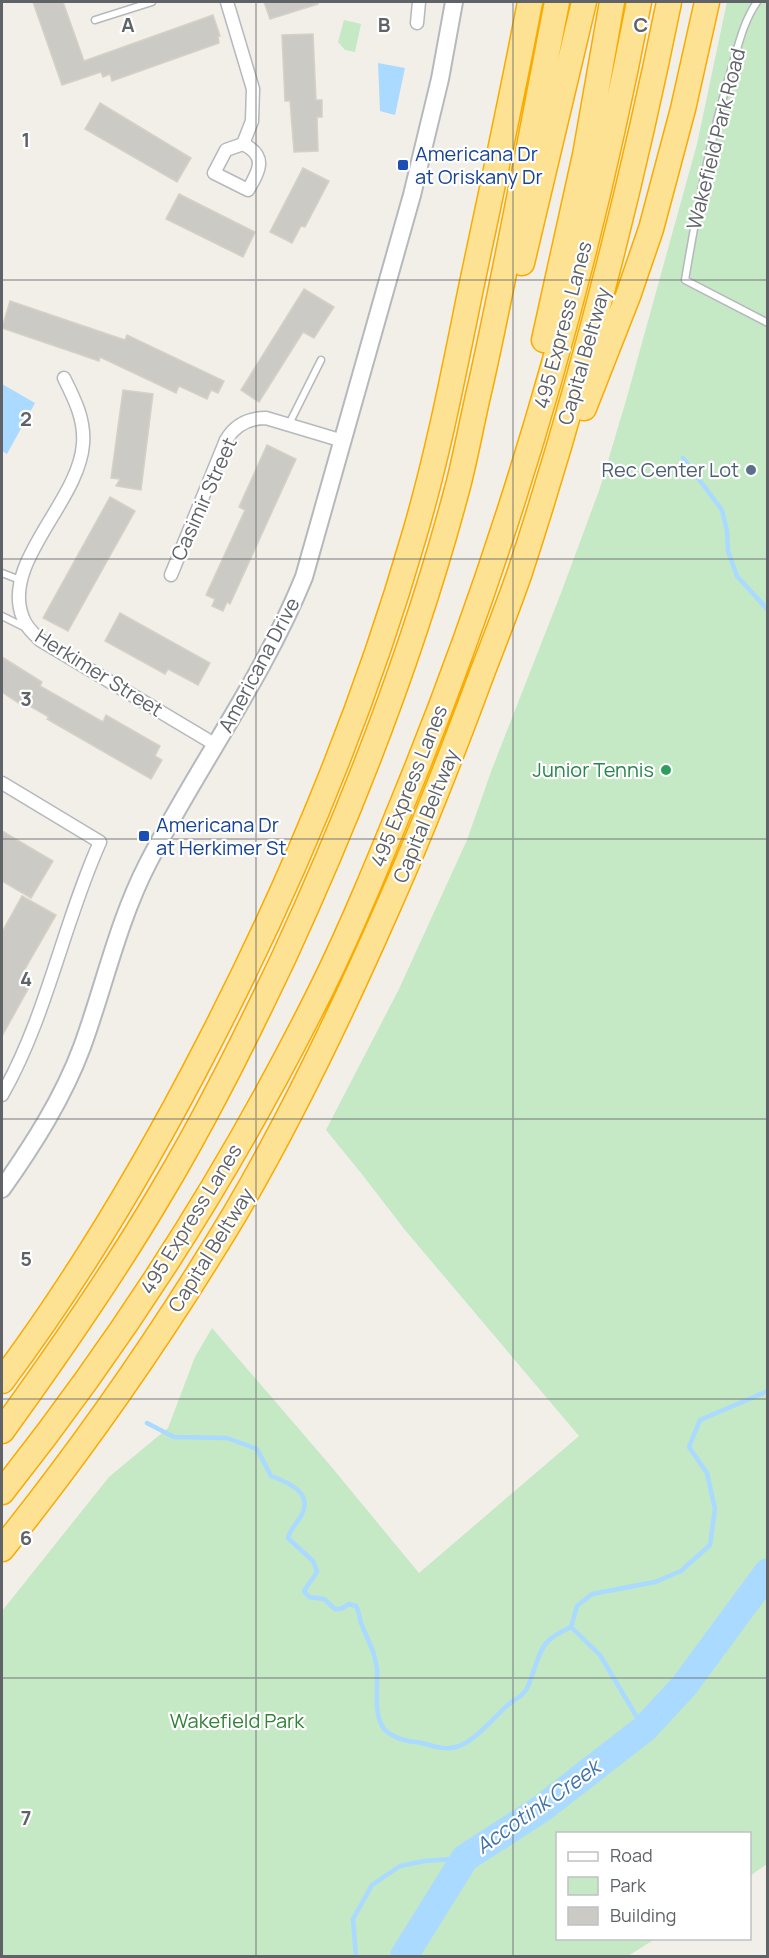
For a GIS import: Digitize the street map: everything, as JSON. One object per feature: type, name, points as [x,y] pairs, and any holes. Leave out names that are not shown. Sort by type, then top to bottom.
[{"type":"highway","points":[[2,1381],[48,1316],[109,1221],[145,1163],[179,1101],[273,914],[345,744],[384,637],[416,532],[439,440],[530,2]]},
{"type":"highway","name":"495 Express Lanes","points":[[2,1431],[71,1335],[159,1197],[230,1068],[308,906],[352,803],[392,700],[460,480],[497,309],[557,2]]},
{"type":"highway","points":[[432,576],[467,474],[496,372],[584,2]]},
{"type":"highway","points":[[483,596],[572,217],[612,2]]},
{"type":"highway","name":"495 Express Lanes","points":[[2,1492],[42,1442],[138,1303],[234,1151],[323,987],[371,880],[427,744],[483,596],[528,453],[573,291],[609,146],[639,2]]},
{"type":"highway","name":"Capital Beltway","points":[[2,1549],[28,1517],[138,1365],[236,1212],[334,1027],[412,853],[519,575],[568,415],[605,282],[639,144],[669,2]]},
{"type":"highway","points":[[519,575],[640,263],[683,110],[707,2]]},
{"type":"street","points":[[227,2],[253,89],[252,121],[243,144]]},
{"type":"street","points":[[417,23],[419,2]]},
{"type":"street","name":"Americana Drive","points":[[2,1189],[55,1106],[81,1049],[125,918],[147,865],[269,654],[288,616],[307,567],[412,195],[441,79],[454,2]]},
{"type":"street","name":"Herkimer Street","points":[[64,378],[81,416],[83,444],[72,485],[34,549],[20,580],[19,605],[23,618],[29,629],[40,640],[216,745]]},
{"type":"street","name":"Casimir Street","points":[[171,575],[230,434],[247,421],[256,418],[289,424],[343,441]]},
{"type":"street","points":[[2,783],[100,842],[77,899],[36,1022],[2,1095]]},
{"type":"lane","points":[[95,20],[152,2]]},
{"type":"lane","name":"Wakefield Park Road","points":[[756,2],[743,32],[704,172],[685,280],[768,323]]},
{"type":"lane","points":[[289,424],[321,360]]},
{"type":"lane","points":[[2,573],[20,580]]},
{"type":"lane","points":[[2,616],[29,629]]},
{"type":"green space","name":"Wakefield Park","points":[[727,2],[767,2],[767,1864],[751,1875],[751,1832],[556,1832],[556,1940],[653,1940],[628,1956],[2,1956],[2,1611],[109,1477],[168,1428],[195,1357],[212,1328],[419,1573],[579,1436],[405,1230],[326,1130],[399,989],[467,840],[492,769],[561,593],[600,488],[697,144]]},
{"type":"green space","points":[[344,20],[361,24],[355,52],[345,50],[338,42]]},
{"type":"water","points":[[378,63],[405,68],[395,115],[380,111]]},
{"type":"water","points":[[2,384],[35,403],[7,454],[2,451]]},
{"type":"building","points":[[33,2],[63,2],[84,61],[213,15],[220,36],[218,36],[219,43],[112,81],[110,74],[103,77],[101,72],[62,85]]},
{"type":"building","points":[[264,2],[317,2],[318,4],[270,19]]},
{"type":"building","points":[[313,34],[316,100],[322,100],[322,117],[317,117],[318,151],[294,152],[290,101],[285,101],[282,35]]},
{"type":"building","points":[[100,103],[191,158],[177,182],[85,129]]},
{"type":"building","points":[[303,168],[329,181],[305,227],[301,226],[292,243],[270,232]]},
{"type":"building","points":[[179,194],[255,232],[243,257],[166,219]]},
{"type":"building","points":[[304,289],[334,307],[314,338],[303,332],[259,402],[241,390]]},
{"type":"building","points":[[10,301],[125,340],[127,335],[224,381],[218,393],[211,390],[207,399],[179,386],[176,393],[100,357],[99,361],[2,328]]},
{"type":"building","points":[[123,390],[153,394],[141,490],[116,486],[120,479],[111,478]]},
{"type":"building","points":[[267,445],[296,459],[230,604],[227,602],[223,611],[212,606],[215,599],[206,595],[245,510],[239,507]]},
{"type":"building","points":[[110,497],[135,511],[68,631],[43,618]]},
{"type":"building","points":[[120,613],[210,663],[198,685],[168,669],[165,674],[105,641]]},
{"type":"building","points":[[2,657],[42,682],[40,686],[103,722],[106,715],[160,746],[155,756],[162,760],[151,779],[47,719],[49,717],[28,705],[26,708],[2,692]]},
{"type":"building","points":[[2,831],[53,861],[31,898],[2,881]]},
{"type":"building","points":[[22,896],[56,915],[21,976],[32,982],[2,1036],[2,932]]},
{"type":"waterway","points":[[683,458],[722,510],[727,531],[728,551],[737,576],[768,610]]},
{"type":"waterway","name":"Accotink Creek","points":[[644,1729],[600,1655],[571,1627],[577,1606],[592,1594],[655,1582],[681,1571],[710,1545],[715,1509],[707,1473],[689,1447],[700,1420],[768,1391]]},
{"type":"waterway","points":[[147,1423],[174,1437],[227,1438],[257,1449],[271,1476],[291,1485],[302,1494],[305,1507],[288,1538],[313,1561],[317,1571],[304,1591],[309,1597],[324,1599],[335,1609],[341,1609],[349,1604],[356,1606],[376,1664],[379,1718],[383,1728],[396,1737],[446,1748],[456,1747],[470,1740],[524,1692],[545,1645],[553,1637],[571,1627]]},
{"type":"waterway","name":"Accotink Creek","points":[[404,1956],[465,1858],[541,1809],[644,1729],[684,1686],[768,1572]]},
{"type":"waterway","points":[[356,1956],[353,1919],[372,1885],[400,1866],[425,1861],[465,1858]]},
{"type":"place","name":"Americana Dr at Oriskany Dr","points":[[403,165]]},
{"type":"place","name":"Rec Center Lot","points":[[751,470]]},
{"type":"place","name":"Junior Tennis","points":[[666,770]]},
{"type":"place","name":"Americana Dr at Herkimer St","points":[[144,836]]}]
